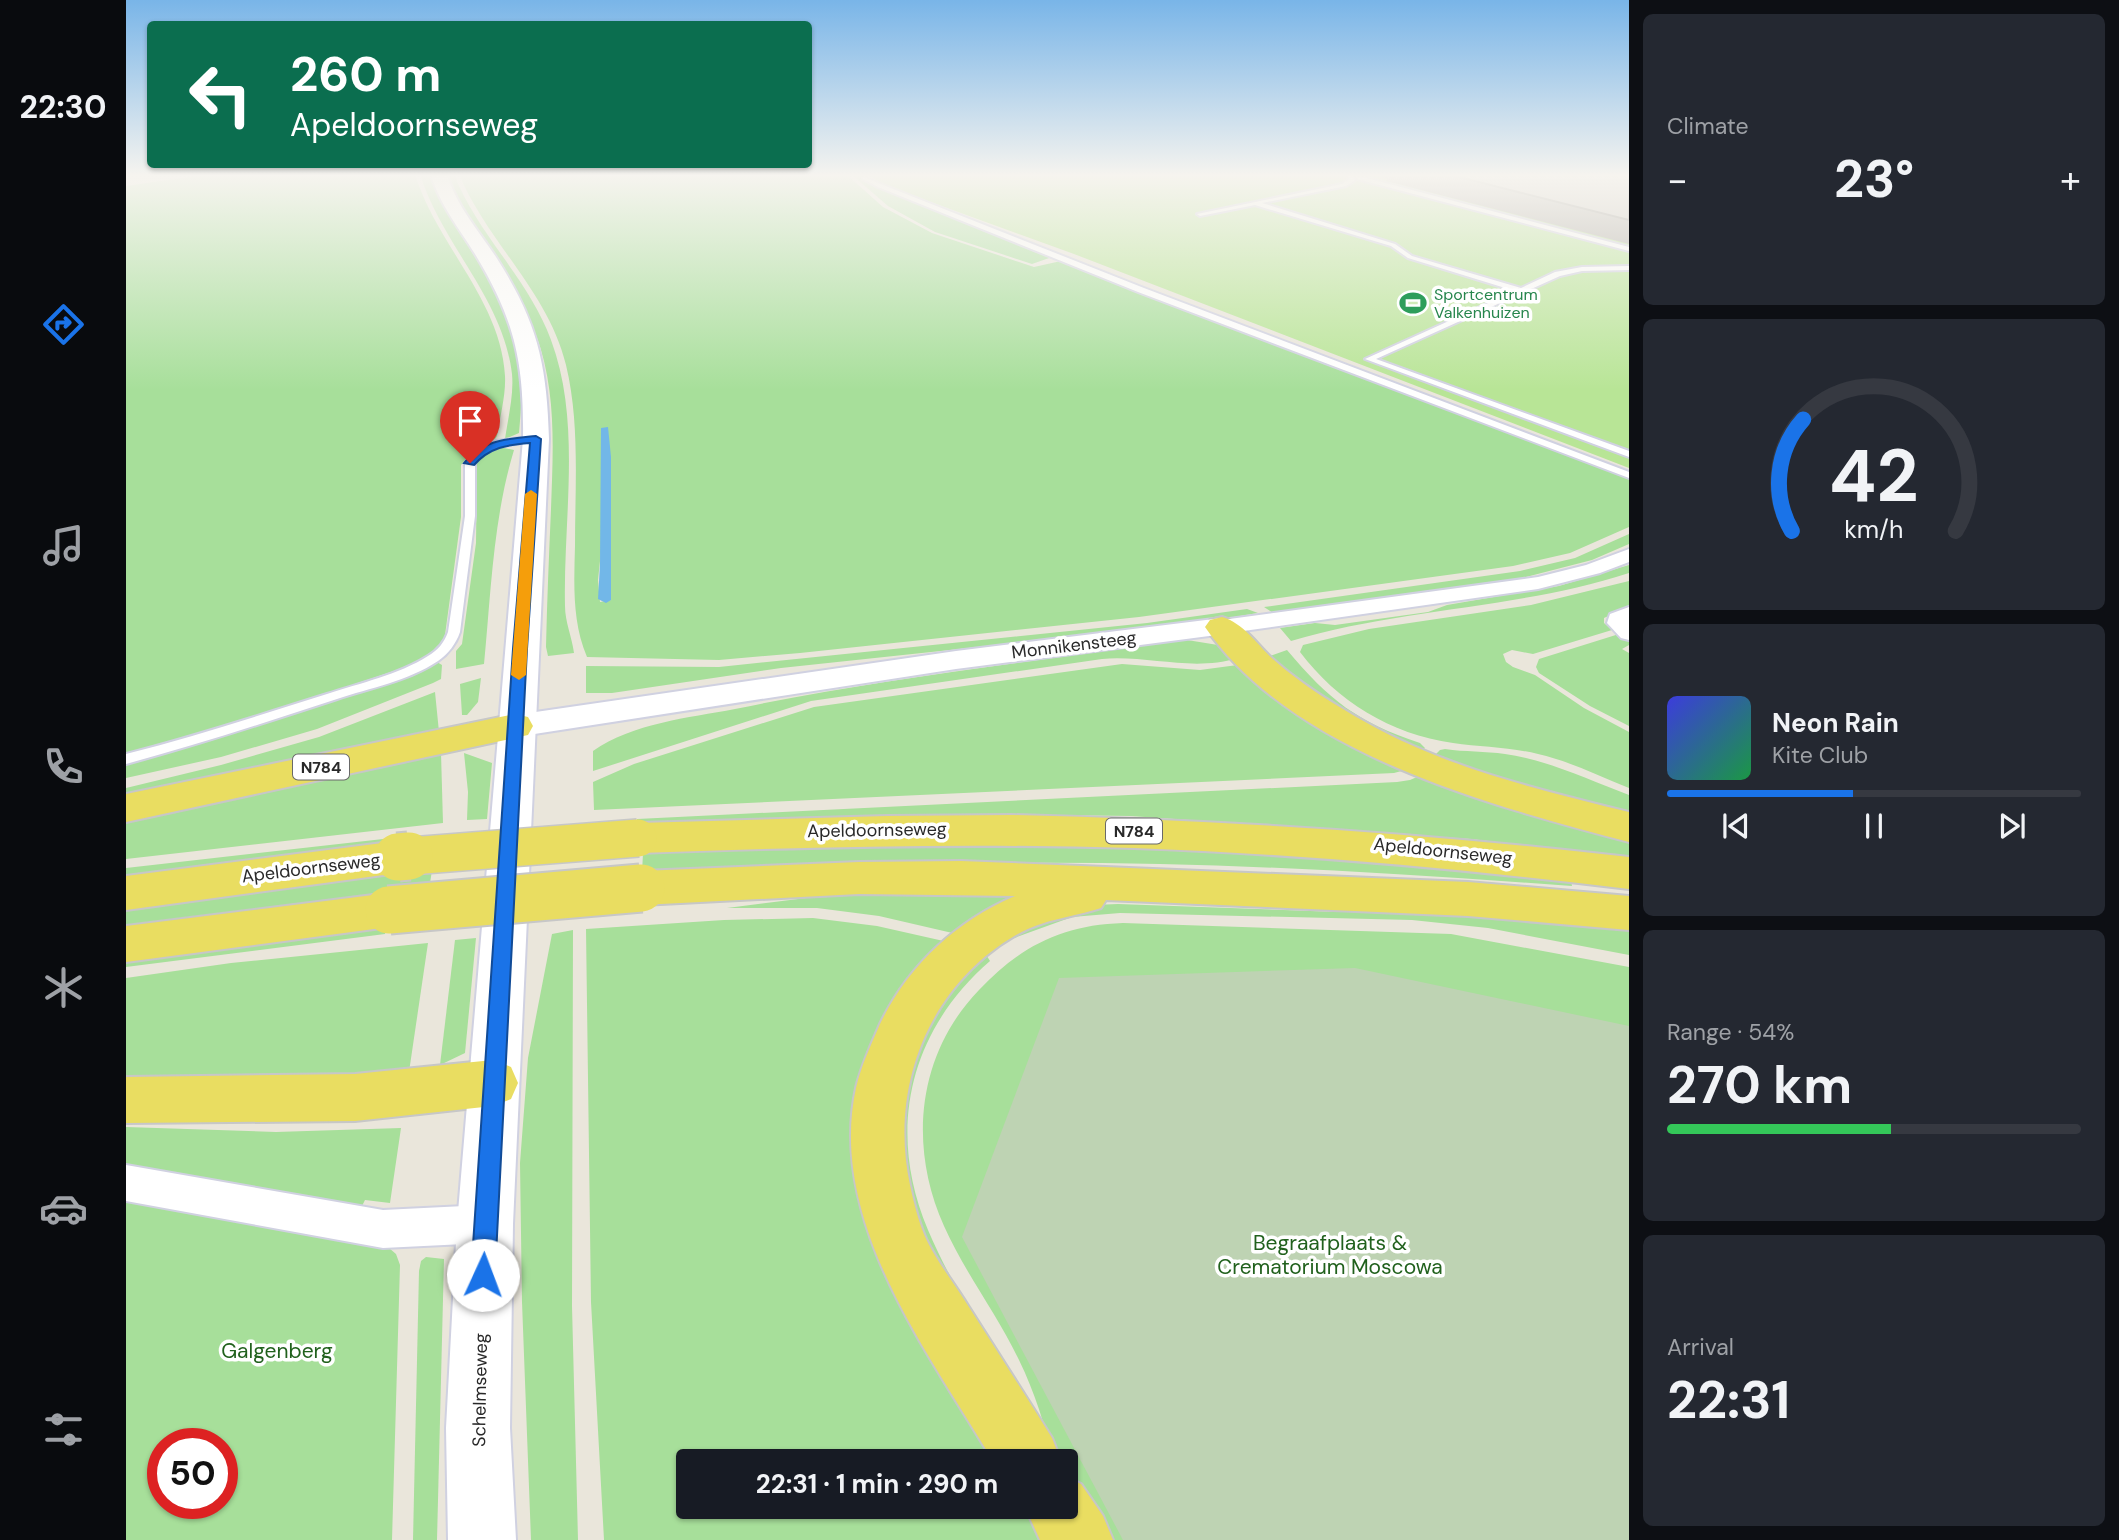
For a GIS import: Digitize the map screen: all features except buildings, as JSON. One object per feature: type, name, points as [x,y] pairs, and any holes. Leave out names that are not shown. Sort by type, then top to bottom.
[{"type":"main road","name":"Schelmseweg","points":[[477,246],[514,306],[529,345],[536,390],[536,439],[515,726],[485,1224],[478,1428],[482,1540]]},
{"type":"main road","points":[[1222,627],[1249,658],[1290,691],[1384,746],[1421,764],[1515,798],[1629,827]]},
{"type":"main road","name":"N784","points":[[126,808],[515,726]]},
{"type":"main road","name":"Apeldoornseweg","points":[[126,893],[398,857],[638,838],[941,828],[1183,833],[1437,850],[1629,873]]},
{"type":"main road","points":[[126,944],[388,910],[641,888],[859,878],[961,877],[1160,884],[1468,899],[1629,913]]},
{"type":"main road","points":[[1022,1449],[919,1284],[895,1233],[878,1157],[877,1120],[887,1063],[909,1018],[936,979],[971,943],[1014,915],[1044,903],[1160,884]]},
{"type":"main road","points":[[126,1100],[318,1102],[427,1094],[493,1083]]},
{"type":"main road","points":[[1066,1519],[1079,1540]]},
{"type":"street","name":"Monnikensteeg","points":[[515,726],[956,660],[1525,585],[1593,569],[1629,555]]},
{"type":"street","points":[[1629,614],[1618,619],[1618,623],[1629,633]]},
{"type":"street","points":[[126,1183],[383,1229],[485,1224]]},
{"type":"lane","points":[[1032,246],[1141,290],[1629,475]]},
{"type":"lane","points":[[1394,246],[1410,257],[1521,290]]},
{"type":"lane","points":[[1617,255],[1629,249]]},
{"type":"lane","points":[[1629,268],[1582,269],[1558,274],[1369,359],[1629,454]]},
{"type":"lane","points":[[126,759],[212,736],[381,680],[430,660],[442,652],[454,632],[469,526],[470,463],[479,453],[499,443],[536,439]]},
{"type":"green space","points":[[126,246],[450,246],[492,322],[501,348],[505,376],[497,436],[470,454],[461,465],[461,517],[445,635],[441,645],[433,654],[409,666],[211,732],[126,755]]},
{"type":"green space","points":[[455,246],[468,246],[498,294],[515,336],[521,372],[519,433],[505,439],[512,374],[506,346],[485,296]]},
{"type":"green space","points":[[486,246],[495,246],[541,318],[551,340],[566,404],[569,471],[565,606],[574,653],[548,656],[546,647],[553,443],[551,399],[536,335]]},
{"type":"green space","points":[[501,246],[971,246],[1034,267],[1061,261],[1629,478],[1629,527],[1570,553],[1513,566],[1139,617],[719,660],[587,657],[575,603],[575,432],[570,387],[557,338],[532,290]],"holes":[[[611,457],[611,600],[600,602],[598,580]]]},
{"type":"green space","points":[[977,246],[1024,246],[1052,257],[1032,264]]},
{"type":"green space","points":[[1052,246],[1629,246],[1629,468]]},
{"type":"green space","points":[[499,447],[514,450],[497,529],[484,664],[456,669],[456,651],[462,644],[476,543],[477,463]]},
{"type":"green space","points":[[1629,534],[1629,544],[1592,560],[1518,579],[1273,613],[1264,607],[1520,571],[1575,558]]},
{"type":"green space","points":[[1629,565],[1629,573],[1587,585],[1503,602],[1375,622],[1291,641],[1280,628],[1315,623],[1335,625],[1428,612],[1447,605],[1559,586]]},
{"type":"green space","points":[[1629,581],[1629,606],[1604,618],[1604,623],[1612,630],[1533,654],[1512,650],[1503,654],[1506,662],[1513,667],[1535,675],[1584,708],[1629,732],[1629,788],[1550,757],[1430,739],[1408,732],[1348,700],[1315,670],[1300,652],[1303,645],[1369,629],[1531,605]]},
{"type":"green space","points":[[1247,609],[1258,613],[1185,625],[781,668],[612,693],[586,693],[586,666],[719,667],[1147,623]]},
{"type":"green space","points":[[1619,634],[1629,640],[1629,645],[1622,649],[1629,653],[1629,726],[1590,706],[1539,673],[1536,667],[1539,659]]},
{"type":"green space","points":[[1187,640],[1218,645],[1237,658],[1204,664],[1102,659],[811,701],[593,771],[593,751],[625,734],[661,723],[904,679]]},
{"type":"green space","points":[[1287,650],[1331,696],[1361,718],[1420,743],[1425,748],[1419,755],[1386,740],[1262,659]]},
{"type":"green space","points":[[437,662],[442,665],[441,679],[317,729],[221,757],[126,778],[126,763],[213,740],[382,684]]},
{"type":"green space","points":[[1122,664],[1200,670],[1245,664],[1409,769],[1394,773],[594,810],[593,782],[634,764],[814,707]]},
{"type":"green space","points":[[481,678],[478,702],[467,715],[462,715],[460,684]]},
{"type":"green space","points":[[435,692],[439,732],[126,796],[126,788],[319,737]]},
{"type":"green space","points":[[1440,750],[1521,757],[1584,777],[1629,795],[1629,820],[1430,760]]},
{"type":"green space","points":[[441,753],[443,823],[126,859],[126,818]]},
{"type":"green space","points":[[464,753],[492,763],[487,819],[467,820],[468,792]]},
{"type":"green space","points":[[1424,774],[1629,835],[1629,858],[1471,839],[1130,816],[971,814],[824,817],[637,827],[637,819],[1397,782]]},
{"type":"green space","points":[[401,837],[400,845],[126,879],[126,868]]},
{"type":"green space","points":[[1005,843],[1250,851],[1571,880],[1572,886],[1212,865],[1095,863],[901,864],[642,873],[643,853],[796,845]]},
{"type":"green space","points":[[432,870],[429,890],[126,929],[126,906],[374,874]]},
{"type":"green space","points":[[1028,893],[961,935],[879,916],[817,908],[727,908],[822,896]]},
{"type":"green space","points":[[1093,905],[1338,912],[1485,912],[1629,923],[1629,955],[1488,928],[1412,920],[1120,913],[1072,917],[1006,941],[1007,935]]},
{"type":"green space","points":[[813,918],[877,926],[948,942],[873,1059],[970,1406],[998,1449],[676,1449],[676,1519],[1042,1519],[1055,1540],[604,1540],[591,1302],[586,929],[724,920]]},
{"type":"green space","points":[[386,923],[385,934],[126,967],[126,960]]},
{"type":"green space","name":"Begraafplaats & Crematorium Moscowa","points":[[1123,923],[1451,934],[1629,967],[1629,1039],[1369,1540],[1107,1540],[1078,1497],[1078,1449],[1050,1449],[1039,1409],[1019,1360],[944,1226],[933,1196],[923,1133],[931,1072],[942,1043],[958,1015],[979,990],[1011,961],[1062,933]]},
{"type":"green space","points":[[573,930],[572,1306],[578,1540],[531,1540],[520,1163],[528,1058],[552,934]]},
{"type":"green space","points":[[476,938],[465,1053],[440,1065],[455,940]]},
{"type":"green space","points":[[428,943],[409,1072],[271,1079],[126,1076],[126,978],[231,963]]},
{"type":"green space","points":[[985,953],[990,961],[962,989],[940,1019],[924,1051],[913,1085],[908,1120],[909,1156],[915,1193],[928,1230],[954,1284],[1004,1370],[936,1280],[895,1157],[922,1024]]},
{"type":"green space","name":"Begraafplaats & Crematorium Moscowa","points":[[1355,968],[1629,1026],[1629,1540],[1123,1540],[1078,1455],[1078,1449],[1075,1449],[962,1237],[1059,978]]},
{"type":"green space","points":[[126,1127],[276,1132],[401,1128],[390,1203],[365,1200],[360,1210],[126,1167]]},
{"type":"green space","name":"Galgenberg","points":[[126,1196],[389,1248],[396,1254],[400,1265],[392,1540],[126,1540]]},
{"type":"green space","points":[[426,1257],[444,1259],[437,1540],[413,1540],[419,1271],[421,1261]]},
{"type":"water","points":[[608,427],[611,457],[611,600],[606,603],[598,599],[601,428]]},
{"type":"slow traffic","points":[[519,675],[531,494]]},
{"type":"place","name":"Sportcentrum Valkenhuizen","points":[[1413,303]]},
{"type":"route","points":[[470,463],[479,453],[499,443],[536,439],[520,649],[483,1275]]}]
